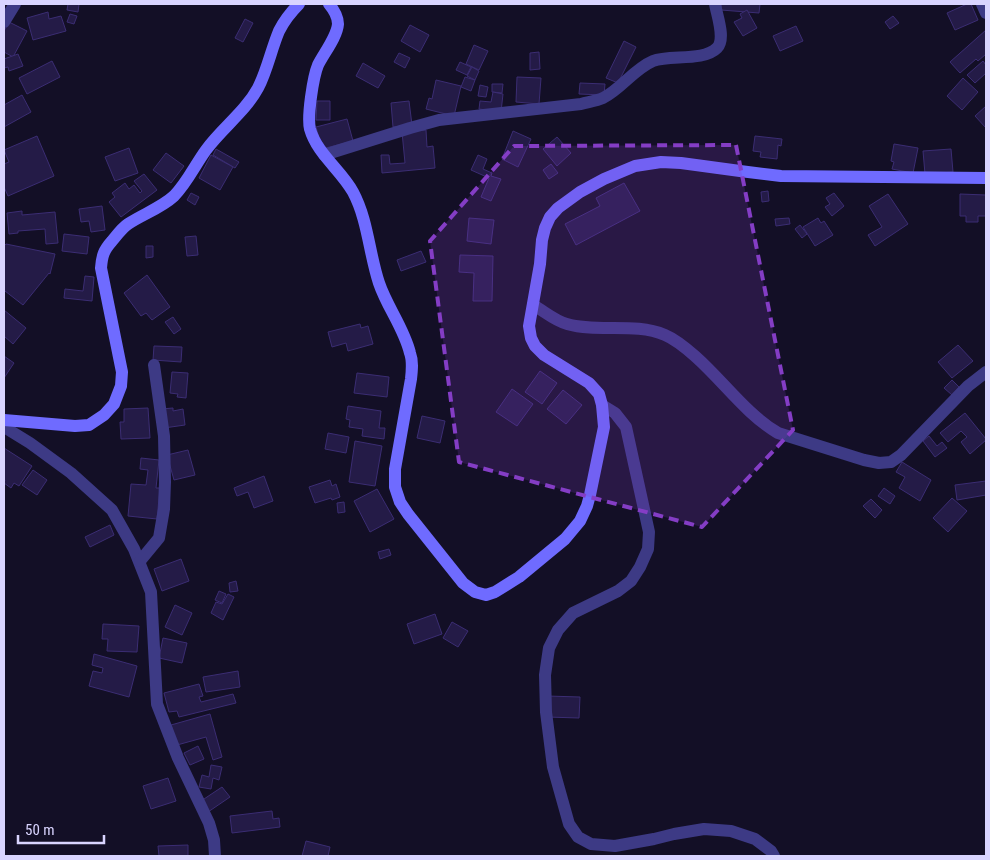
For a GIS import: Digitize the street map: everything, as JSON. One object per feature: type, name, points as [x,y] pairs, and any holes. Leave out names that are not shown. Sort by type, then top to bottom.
[{"type":"main road","points":[[4,420],[75,426],[89,425],[104,415],[114,404],[121,386],[122,372],[101,268],[102,257],[106,248],[126,225],[173,197],[184,184],[206,150],[250,100],[258,88],[279,31],[287,17],[299,4]]},
{"type":"main road","points":[[329,4],[336,12],[338,22],[314,78],[309,114],[310,128],[315,141],[324,155],[344,178],[360,206],[379,282],[386,302],[410,353],[411,379],[396,469],[395,487],[400,502],[408,514],[463,582],[475,592],[486,595],[495,592],[519,577],[565,539],[580,521],[590,495],[604,427],[599,394],[589,383],[544,355],[535,346],[531,338],[529,326],[534,305],[542,240],[550,217],[558,208],[580,192],[604,179],[635,166],[661,162],[781,176],[986,178]]},
{"type":"street","points":[[4,22],[15,4]]},
{"type":"street","points":[[324,155],[439,120],[581,104],[603,98],[644,66],[655,60],[702,56],[716,49],[721,41],[721,34],[715,4]]},
{"type":"street","points":[[982,4],[986,12]]},
{"type":"street","points":[[534,305],[564,324],[580,327],[644,329],[666,335],[685,347],[768,427],[778,433],[879,463],[891,462],[901,455],[968,386],[986,372]]},
{"type":"street","points":[[140,562],[159,538],[164,509],[164,436],[154,365]]},
{"type":"street","points":[[602,405],[615,413],[626,427],[649,532],[648,549],[631,581],[618,591],[573,612],[558,630],[549,648],[545,675],[546,712],[553,766],[569,824],[578,837],[591,844],[615,846],[704,829],[731,830],[755,839],[771,851],[774,856]]},
{"type":"street","points":[[4,427],[30,443],[71,473],[112,510],[134,549],[151,592],[156,704],[178,758],[209,823],[214,840],[215,856]]},
{"type":"highlighted area","points":[[736,145],[793,430],[702,527],[459,462],[430,241],[514,146]]},
{"type":"building","points":[[68,4],[79,4],[78,12],[67,10]]},
{"type":"building","points":[[721,4],[760,4],[759,13],[721,10]]},
{"type":"building","points":[[971,4],[978,20],[955,30],[947,13]]},
{"type":"building","points":[[747,10],[757,28],[743,36],[734,22],[742,18],[740,14]]},
{"type":"building","points":[[48,12],[49,19],[61,16],[66,31],[33,40],[27,18]]},
{"type":"building","points":[[70,14],[77,16],[74,24],[67,22]]},
{"type":"building","points":[[893,16],[899,23],[890,29],[885,22]]},
{"type":"building","points":[[245,19],[253,23],[243,42],[235,38]]},
{"type":"building","points":[[9,22],[27,31],[13,57],[4,52],[4,31]]},
{"type":"building","points":[[410,25],[429,35],[420,52],[401,41]]},
{"type":"building","points":[[796,26],[803,41],[780,51],[773,36]]},
{"type":"building","points":[[986,30],[986,54],[978,61],[976,59],[960,73],[950,62]]},
{"type":"building","points":[[624,41],[636,47],[618,83],[606,78]]},
{"type":"building","points":[[474,45],[488,51],[479,70],[466,64]]},
{"type":"building","points":[[539,52],[540,69],[530,70],[530,53]]},
{"type":"building","points":[[399,53],[410,58],[405,68],[394,62]]},
{"type":"building","points":[[18,54],[23,66],[9,71],[8,67],[4,68],[4,59]]},
{"type":"building","points":[[52,61],[60,77],[27,94],[19,78]]},
{"type":"building","points":[[983,61],[986,65],[986,73],[975,83],[967,75]]},
{"type":"building","points":[[460,62],[471,67],[467,75],[456,70]]},
{"type":"building","points":[[363,63],[385,76],[378,88],[356,76]]},
{"type":"building","points":[[472,67],[479,71],[475,80],[467,76]]},
{"type":"building","points":[[465,77],[475,80],[471,91],[461,87]]},
{"type":"building","points":[[517,77],[541,78],[539,104],[516,102]]},
{"type":"building","points":[[963,78],[978,92],[962,110],[947,96]]},
{"type":"building","points":[[436,80],[461,86],[454,116],[426,109],[429,98],[432,99]]},
{"type":"building","points":[[580,83],[605,84],[604,95],[579,94]]},
{"type":"building","points":[[492,84],[503,84],[502,93],[492,92]]},
{"type":"building","points":[[480,85],[488,87],[486,97],[478,96]]},
{"type":"building","points":[[493,92],[503,94],[501,112],[479,109],[480,101],[491,102]]},
{"type":"building","points":[[22,95],[31,112],[4,127],[4,105]]},
{"type":"building","points":[[317,101],[330,101],[330,120],[316,120]]},
{"type":"building","points":[[409,101],[412,125],[393,127],[391,103]]},
{"type":"building","points":[[986,106],[986,128],[975,116]]},
{"type":"building","points":[[347,119],[353,141],[322,149],[316,127]]},
{"type":"building","points":[[426,130],[427,147],[433,146],[435,168],[382,173],[381,155],[389,155],[390,164],[405,163],[402,132]]},
{"type":"building","points":[[513,131],[531,139],[518,167],[502,159]]},
{"type":"building","points":[[37,136],[54,176],[8,196],[4,187],[4,164],[9,162],[4,150]]},
{"type":"building","points":[[755,136],[782,139],[781,146],[778,145],[777,159],[760,157],[761,152],[753,151]]},
{"type":"building","points":[[557,137],[571,153],[557,166],[543,149]]},
{"type":"building","points":[[894,144],[918,148],[913,173],[892,169],[894,162],[891,161]]},
{"type":"building","points":[[129,148],[138,173],[115,181],[105,157]]},
{"type":"building","points":[[216,149],[239,162],[235,168],[213,155]]},
{"type":"building","points":[[951,149],[953,172],[925,174],[923,151]]},
{"type":"building","points":[[166,153],[184,166],[171,183],[153,170]]},
{"type":"building","points":[[211,155],[233,167],[220,190],[199,178]]},
{"type":"building","points":[[478,155],[487,159],[483,169],[492,173],[491,176],[501,179],[491,201],[481,197],[489,178],[471,170]]},
{"type":"building","points":[[551,164],[558,173],[549,179],[543,170]]},
{"type":"building","points":[[144,174],[157,190],[121,217],[109,202],[115,197],[112,193],[125,183],[129,189],[134,185],[140,193],[142,191],[134,181]]},
{"type":"building","points":[[624,183],[640,211],[576,245],[565,224],[600,206],[596,198]]},
{"type":"building","points":[[768,191],[769,201],[762,202],[761,192]]},
{"type":"building","points":[[191,193],[199,197],[195,205],[187,200]]},
{"type":"building","points":[[834,193],[844,206],[832,216],[825,207],[830,204],[826,198]]},
{"type":"building","points":[[888,194],[908,224],[875,246],[868,235],[882,227],[869,206]]},
{"type":"building","points":[[960,194],[986,195],[986,216],[978,216],[978,222],[966,222],[966,216],[960,216]]},
{"type":"building","points":[[102,206],[105,230],[91,232],[89,221],[81,222],[79,209]]},
{"type":"building","points":[[22,211],[22,215],[55,212],[58,243],[46,244],[45,229],[18,231],[18,233],[9,234],[7,213]]},
{"type":"building","points":[[469,218],[494,220],[491,244],[467,241]]},
{"type":"building","points":[[789,218],[790,224],[776,226],[775,219]]},
{"type":"building","points":[[818,218],[821,223],[824,221],[833,235],[815,246],[803,227]]},
{"type":"building","points":[[800,225],[807,234],[802,238],[795,229]]},
{"type":"building","points":[[64,234],[89,237],[87,254],[62,251]]},
{"type":"building","points":[[196,236],[198,255],[187,256],[185,237]]},
{"type":"building","points":[[6,244],[55,254],[50,274],[23,305],[5,291],[4,293],[4,246]]},
{"type":"building","points":[[146,246],[153,246],[153,257],[146,258]]},
{"type":"building","points":[[421,251],[426,262],[401,271],[397,260]]},
{"type":"building","points":[[460,255],[493,256],[492,301],[473,301],[474,273],[459,272]]},
{"type":"building","points":[[147,275],[170,307],[152,320],[146,313],[141,316],[124,293]]},
{"type":"building","points":[[85,276],[94,277],[92,301],[64,298],[65,289],[83,291]]},
{"type":"building","points":[[4,310],[26,328],[13,344],[4,336]]},
{"type":"building","points":[[173,317],[181,329],[174,334],[165,322]]},
{"type":"building","points":[[360,324],[361,328],[368,326],[373,344],[348,351],[346,343],[332,347],[328,332]]},
{"type":"building","points":[[958,345],[973,361],[952,378],[938,362]]},
{"type":"building","points":[[154,346],[182,347],[181,362],[153,360]]},
{"type":"building","points":[[4,356],[14,363],[4,378]]},
{"type":"building","points":[[540,371],[557,383],[542,404],[525,392]]},
{"type":"building","points":[[172,372],[188,373],[186,398],[177,397],[178,394],[170,393]]},
{"type":"building","points":[[357,373],[389,377],[387,397],[354,393]]},
{"type":"building","points":[[952,380],[959,387],[952,395],[944,388]]},
{"type":"building","points":[[512,389],[533,404],[517,426],[496,412]]},
{"type":"building","points":[[563,390],[582,405],[566,424],[547,409]]},
{"type":"building","points":[[348,406],[381,411],[379,428],[385,428],[384,439],[362,436],[363,429],[349,427],[350,420],[346,419]]},
{"type":"building","points":[[148,408],[150,438],[121,439],[120,422],[124,422],[124,409]]},
{"type":"building","points":[[173,408],[173,411],[183,409],[185,425],[164,428],[161,409]]},
{"type":"building","points":[[965,413],[986,439],[970,454],[961,442],[967,437],[961,431],[948,442],[940,433]]},
{"type":"building","points":[[422,416],[445,421],[440,443],[417,438]]},
{"type":"building","points":[[328,433],[349,437],[346,453],[325,449]]},
{"type":"building","points":[[929,436],[937,446],[942,442],[947,448],[935,457],[923,441]]},
{"type":"building","points":[[355,441],[382,446],[375,486],[349,482]]},
{"type":"building","points":[[4,448],[32,466],[19,486],[14,483],[11,488],[4,483]]},
{"type":"building","points":[[188,450],[195,475],[174,480],[167,455]]},
{"type":"building","points":[[141,458],[159,460],[156,488],[160,488],[157,519],[128,516],[131,484],[146,485],[148,470],[140,469]]},
{"type":"building","points":[[902,462],[931,480],[920,501],[899,488],[905,477],[896,472]]},
{"type":"building","points":[[33,470],[47,480],[37,495],[22,485]]},
{"type":"building","points":[[264,476],[273,501],[254,508],[248,492],[237,496],[234,488]]},
{"type":"building","points":[[330,480],[332,486],[336,484],[340,497],[315,503],[309,487]]},
{"type":"building","points":[[986,481],[986,495],[957,500],[955,485]]},
{"type":"building","points":[[884,488],[895,496],[890,504],[878,496]]},
{"type":"building","points":[[377,489],[394,519],[370,532],[354,501]]},
{"type":"building","points":[[952,498],[967,511],[948,532],[933,518]]},
{"type":"building","points":[[871,499],[882,510],[875,518],[863,506]]},
{"type":"building","points":[[344,502],[345,512],[338,513],[337,503]]},
{"type":"building","points":[[110,525],[114,535],[90,547],[85,537]]},
{"type":"building","points":[[389,549],[391,555],[380,559],[378,552]]},
{"type":"building","points":[[181,559],[189,581],[162,591],[154,569]]},
{"type":"building","points":[[236,581],[238,591],[230,592],[229,583]]},
{"type":"building","points":[[219,591],[226,594],[222,603],[215,600]]},
{"type":"building","points":[[228,594],[234,597],[223,620],[211,613],[216,602],[222,604]]},
{"type":"building","points":[[175,605],[192,613],[182,635],[165,627]]},
{"type":"building","points":[[435,614],[442,634],[414,644],[407,624]]},
{"type":"building","points":[[452,622],[468,631],[458,647],[443,638]]},
{"type":"building","points":[[103,624],[139,626],[137,652],[107,651],[108,639],[102,639]]},
{"type":"building","points":[[163,638],[187,643],[182,663],[159,658]]},
{"type":"building","points":[[94,654],[137,666],[129,697],[89,686],[93,671],[102,673],[103,668],[92,665]]},
{"type":"building","points":[[238,671],[240,687],[206,692],[203,677]]},
{"type":"building","points":[[199,684],[203,696],[199,697],[201,702],[233,694],[236,703],[179,717],[177,711],[169,712],[164,693]]},
{"type":"building","points":[[547,696],[580,697],[579,718],[547,717]]},
{"type":"building","points":[[210,714],[222,757],[213,760],[206,737],[177,745],[171,725]]},
{"type":"building","points":[[198,746],[204,759],[190,765],[184,753]]},
{"type":"building","points":[[211,765],[222,767],[219,780],[213,778],[211,789],[199,787],[202,775],[209,777]]},
{"type":"building","points":[[168,778],[176,801],[151,809],[143,786]]},
{"type":"building","points":[[222,787],[230,797],[208,812],[201,801]]},
{"type":"building","points":[[272,811],[273,819],[279,818],[280,827],[232,833],[230,816]]},
{"type":"building","points":[[306,841],[330,847],[328,856],[302,856]]},
{"type":"building","points":[[188,845],[188,856],[159,856],[158,846]]}]
